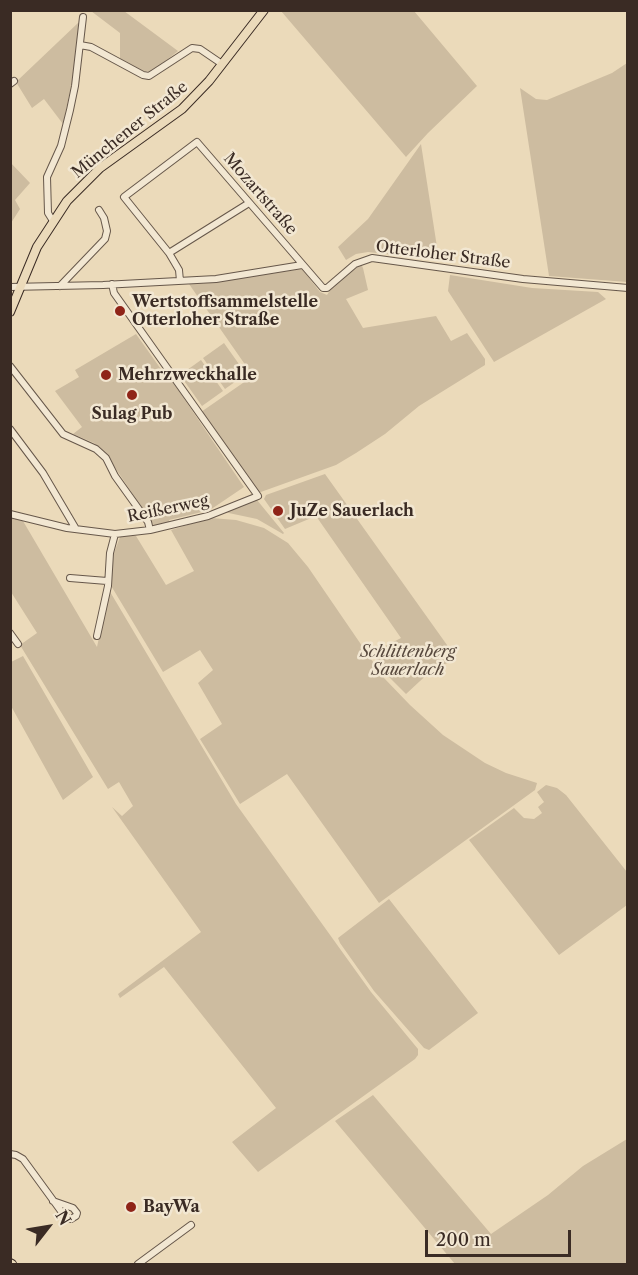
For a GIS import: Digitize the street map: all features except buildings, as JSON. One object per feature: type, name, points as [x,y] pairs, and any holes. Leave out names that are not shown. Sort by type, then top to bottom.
[{"type":"main road","name":"Münchener Straße","points":[[10,312],[37,248],[53,221],[84,183],[100,168],[177,113],[196,96],[264,10]]},
{"type":"street","points":[[53,221],[48,213],[47,177],[64,136],[75,86],[83,17]]},
{"type":"street","points":[[80,45],[91,48],[142,75],[149,76],[192,48],[200,49],[222,64]]},
{"type":"street","name":"Mozartstraße","points":[[169,254],[124,196],[197,142],[302,265]]},
{"type":"street","points":[[180,282],[179,270],[169,254],[249,203]]},
{"type":"street","points":[[60,286],[105,239],[107,231],[104,218],[99,210]]},
{"type":"street","name":"Otterloher Straße","points":[[302,265],[323,288],[327,288],[355,264],[372,258],[523,279],[627,288]]},
{"type":"street","points":[[10,287],[180,282],[255,274],[302,265]]},
{"type":"street","name":"Reißerweg","points":[[10,514],[76,530],[115,534],[150,530],[208,516],[258,496],[116,297],[112,284]]},
{"type":"street","points":[[10,366],[63,434],[96,449],[106,458],[115,476],[148,522],[150,530]]},
{"type":"street","points":[[10,429],[43,473],[76,530]]},
{"type":"street","points":[[97,636],[115,534]]},
{"type":"street","points":[[69,578],[107,581]]},
{"type":"street","points":[[10,633],[18,644]]},
{"type":"street","points":[[10,1154],[23,1159],[53,1201]]},
{"type":"street","points":[[138,1264],[191,1225]]},
{"type":"green space","points":[[91,11],[124,11],[178,51],[153,71],[142,71],[120,59],[120,33]]},
{"type":"green space","points":[[281,11],[414,11],[477,86],[406,157]]},
{"type":"green space","points":[[78,23],[81,23],[75,67],[63,124],[44,99],[32,108],[16,82]]},
{"type":"green space","points":[[627,63],[627,282],[549,276],[520,88],[536,99],[547,100],[612,73]]},
{"type":"green space","points":[[421,144],[439,260],[368,252],[356,254],[346,260],[338,247],[368,219]]},
{"type":"green space","points":[[10,162],[30,183],[15,200],[20,209],[11,223]]},
{"type":"green space","points":[[361,264],[368,290],[346,299],[363,328],[436,316],[451,341],[467,333],[485,359],[485,365],[419,406],[385,434],[336,465],[258,493],[201,412],[253,376],[189,284],[302,269],[320,292],[327,295],[333,286]]},
{"type":"green space","points":[[450,275],[532,288],[598,292],[606,299],[494,362],[448,291]]},
{"type":"green space","points":[[136,334],[168,379],[170,378],[244,487],[210,510],[169,520],[170,524],[154,526],[110,460],[94,443],[73,434],[82,427],[55,391],[79,377],[75,370]]},
{"type":"green space","points":[[224,343],[246,374],[225,389],[203,358]]},
{"type":"green space","points":[[201,360],[223,391],[202,406],[180,375]]},
{"type":"green space","name":"Schlittenberg Sauerlach","points":[[325,474],[457,659],[433,669],[406,694],[390,678],[372,653],[401,638],[316,516],[285,529],[264,499],[266,495]]},
{"type":"green space","points":[[257,500],[283,534],[257,519],[224,512]]},
{"type":"green space","points":[[10,517],[23,521],[97,647],[109,590],[236,804],[371,992],[418,1049],[415,1059],[258,1172],[232,1142],[276,1108],[164,967],[120,998],[118,994],[201,932],[112,807],[122,816],[133,806],[119,782],[108,789],[20,645],[37,633],[11,592]]},
{"type":"green space","points":[[211,518],[236,520],[264,528],[288,543],[308,567],[384,678],[410,705],[443,735],[485,763],[537,783],[535,790],[379,903],[287,774],[240,804],[200,739],[222,724],[198,683],[213,670],[200,650],[163,672],[110,584],[114,553],[120,537],[128,535],[136,536],[166,585],[194,571],[171,530]]},
{"type":"green space","points":[[23,656],[93,777],[63,800],[11,706],[11,662]]},
{"type":"green space","points":[[546,785],[557,788],[566,795],[627,872],[627,905],[559,955],[469,840],[514,808],[524,818],[534,819],[542,813],[538,807],[544,802],[537,792]]},
{"type":"green space","points":[[389,899],[478,1013],[429,1050],[424,1048],[374,991],[338,938]]},
{"type":"green space","points":[[373,1095],[491,1234],[548,1195],[583,1166],[627,1139],[627,1264],[455,1264],[335,1121]]},
{"type":"place","name":"Wertstoffsammelstelle Otterloher Straße","points":[[120,311]]},
{"type":"place","name":"Mehrzweckhalle","points":[[106,375]]},
{"type":"place","name":"Sulag Pub","points":[[132,395]]},
{"type":"place","name":"JuZe Sauerlach","points":[[278,511]]},
{"type":"place","name":"BayWa","points":[[131,1207]]}]
